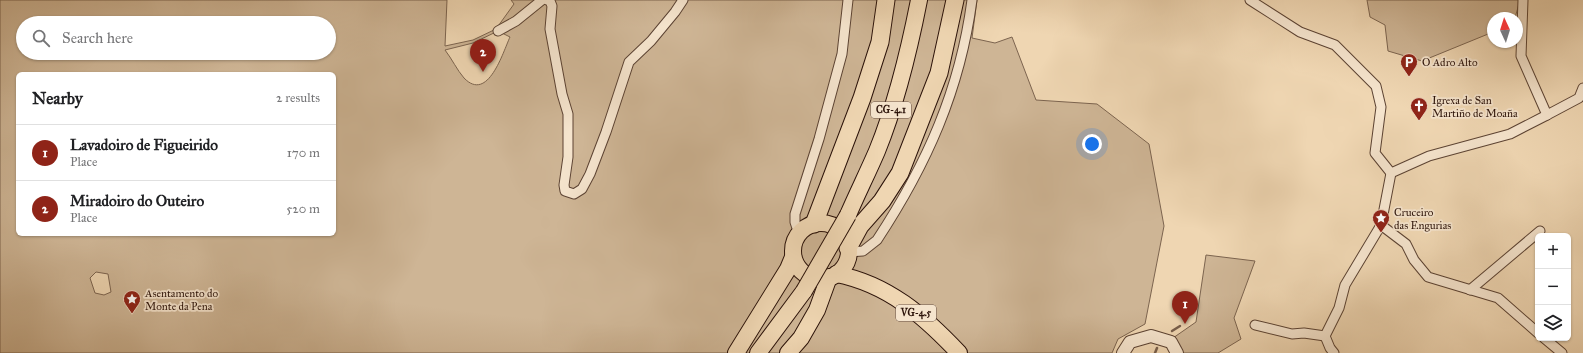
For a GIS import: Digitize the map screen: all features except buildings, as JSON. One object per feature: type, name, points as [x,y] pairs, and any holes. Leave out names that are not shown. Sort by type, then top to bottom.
[{"type":"highway","points":[[814,224],[862,98],[880,42],[886,0]]},
{"type":"highway","name":"CG-4.1","points":[[758,353],[804,291],[848,215],[877,150],[898,90],[913,34],[919,0]]},
{"type":"highway","points":[[793,257],[801,270],[807,275],[822,279],[833,275],[843,268],[860,226],[882,201],[900,173],[939,73],[955,0]]},
{"type":"highway","points":[[736,353],[788,269],[793,257],[794,245],[799,234],[806,227],[824,223],[833,226],[840,231],[846,239],[848,253],[860,276],[869,282]]},
{"type":"highway","points":[[833,275],[869,282]]},
{"type":"highway","points":[[788,353],[800,338],[817,310],[833,275]]},
{"type":"highway","name":"VG-4.5","points":[[869,282],[905,303],[958,351]]},
{"type":"street","points":[[498,31],[516,21],[542,0]]},
{"type":"street","points":[[547,0],[550,1],[552,6],[550,29],[562,94],[568,114],[568,157],[564,185],[565,191],[574,194],[582,189],[590,174],[606,132],[629,62],[651,41],[683,0]]},
{"type":"street","points":[[799,234],[795,222],[795,214],[819,139],[842,54],[848,0]]},
{"type":"street","points":[[848,253],[863,250],[877,240],[932,145],[954,86],[972,0]]},
{"type":"street","points":[[1250,0],[1300,32],[1334,45],[1378,85],[1382,107],[1375,154],[1392,173]]},
{"type":"street","points":[[1523,0],[1521,56],[1547,115]]},
{"type":"street","points":[[1392,173],[1429,156],[1510,134],[1579,98],[1583,88]]},
{"type":"street","points":[[1334,353],[1325,336],[1339,308],[1345,285],[1381,225],[1392,173]]},
{"type":"street","points":[[1381,225],[1406,244],[1414,260],[1428,277],[1498,298],[1535,330]]},
{"type":"street","points":[[1470,290],[1540,231]]},
{"type":"street","points":[[1255,325],[1292,334],[1304,333],[1325,336]]},
{"type":"street","points":[[1123,353],[1130,342],[1151,336],[1171,342],[1177,353]]},
{"type":"street","points":[[1548,341],[1562,353]]},
{"type":"shaded area","points":[[0,0],[447,0],[445,46],[473,40],[496,29],[514,4],[511,0],[977,0],[972,38],[995,43],[1012,37],[1036,100],[1097,104],[1149,144],[1164,226],[1145,324],[1118,339],[1112,353],[0,353]],"holes":[[[498,31],[510,37],[499,63],[487,80],[480,84],[473,84],[464,78],[459,72],[445,50],[473,43]],[[96,272],[108,274],[111,292],[104,295],[95,293],[90,278]]]},
{"type":"shaded area","points":[[1367,0],[1520,0],[1517,12],[1487,12],[1487,34],[1422,61],[1388,51],[1385,25],[1370,17]]},
{"type":"shaded area","points":[[1206,255],[1255,261],[1234,318],[1241,339],[1218,353],[1181,353],[1173,338],[1196,322]]},
{"type":"waterway","points":[[1172,331],[1180,326]]},
{"type":"waterway","points":[[1155,353],[1157,348]]},
{"type":"place","name":"Miradoiro do Outeiro","points":[[483,72]]},
{"type":"place","name":"O Adro Alto","points":[[1409,77]]},
{"type":"place","name":"Igrexa de San Martiño de Moaña","points":[[1419,121]]},
{"type":"place","name":"Cruceiro das Engurias","points":[[1381,233]]},
{"type":"place","name":"Asentamento do Monte da Pena","points":[[132,314]]},
{"type":"place","name":"Lavadoiro de Figueirido","points":[[1185,324]]}]
